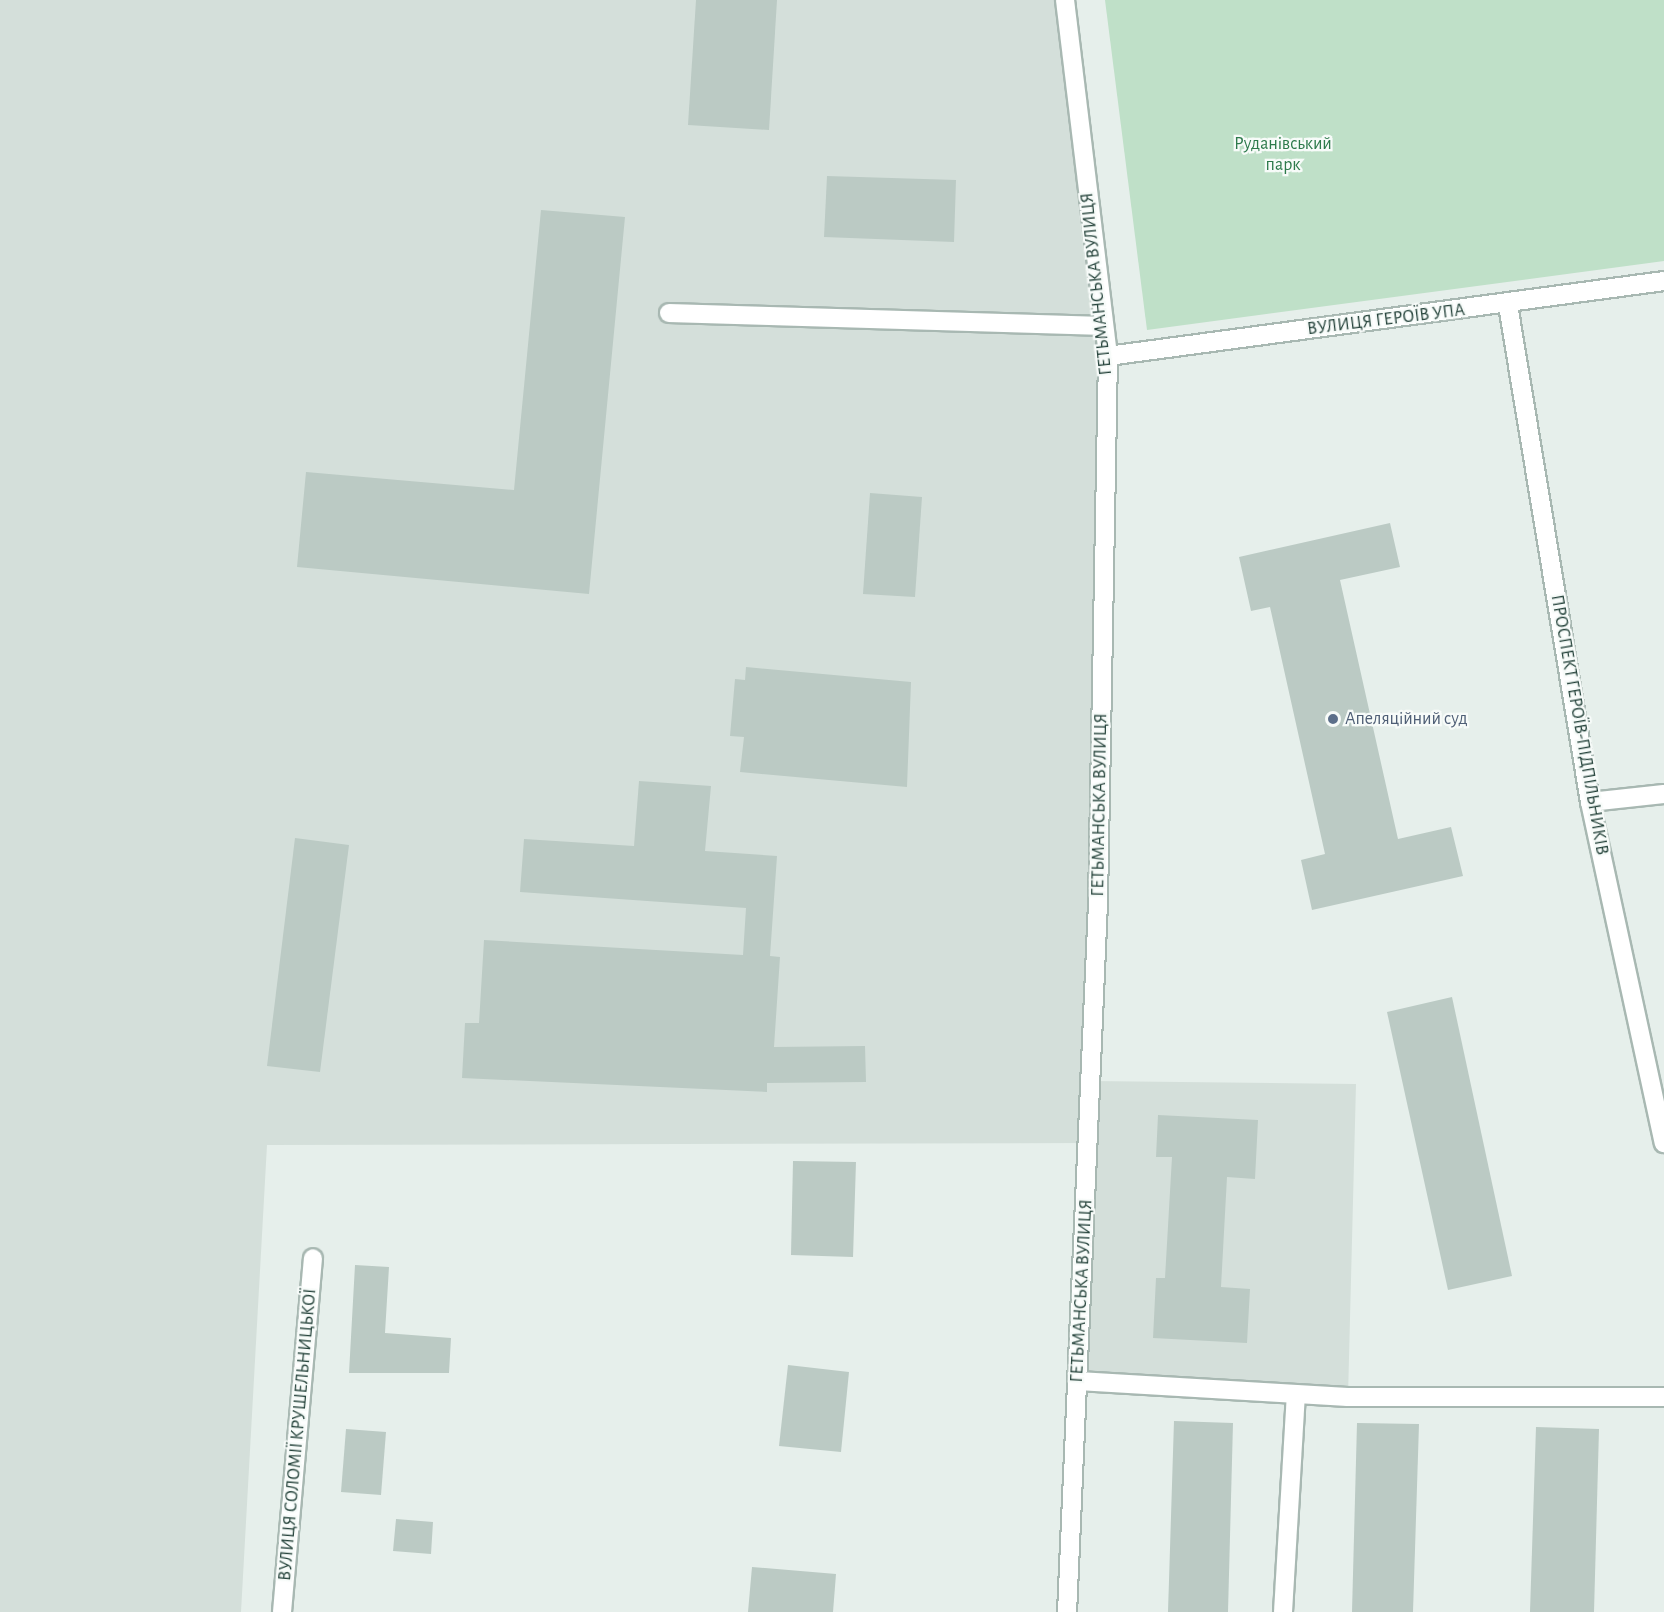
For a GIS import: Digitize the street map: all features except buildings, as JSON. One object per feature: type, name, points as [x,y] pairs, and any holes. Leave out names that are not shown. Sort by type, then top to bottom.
[{"type":"street","name":"ГЕТЬМАНСЬКА ВУЛИЦЯ","points":[[1065,0],[1108,356],[1098,903],[1067,1612]]},
{"type":"street","name":"ВУЛИЦЯ ГЕРОЇВ УПА","points":[[1108,356],[1508,305],[1664,282]]},
{"type":"street","name":"ПРОСПЕКТ ГЕРОЇВ-ПІДПІЛЬНИКІВ","points":[[1508,305],[1590,802],[1664,1143]]},
{"type":"street","points":[[669,313],[1104,326]]},
{"type":"street","points":[[1590,802],[1664,794]]},
{"type":"street","name":"ВУЛИЦЯ СОЛОМІЇ КРУШЕЛЬНИЦЬКОЇ","points":[[282,1612],[314,1258]]},
{"type":"street","points":[[1078,1381],[1296,1394],[1664,1397]]},
{"type":"street","points":[[1283,1612],[1296,1394]]},
{"type":"shaded area","points":[[0,0],[1065,0],[1108,356],[1090,1081],[1356,1084],[1348,1397],[1078,1381],[1089,1143],[267,1145],[241,1612],[0,1612]]},
{"type":"green space","name":"Руданівський парк","points":[[1105,0],[1664,0],[1664,261],[1147,330]]},
{"type":"place","name":"Апеляційний суд","points":[[1333,719]]}]
